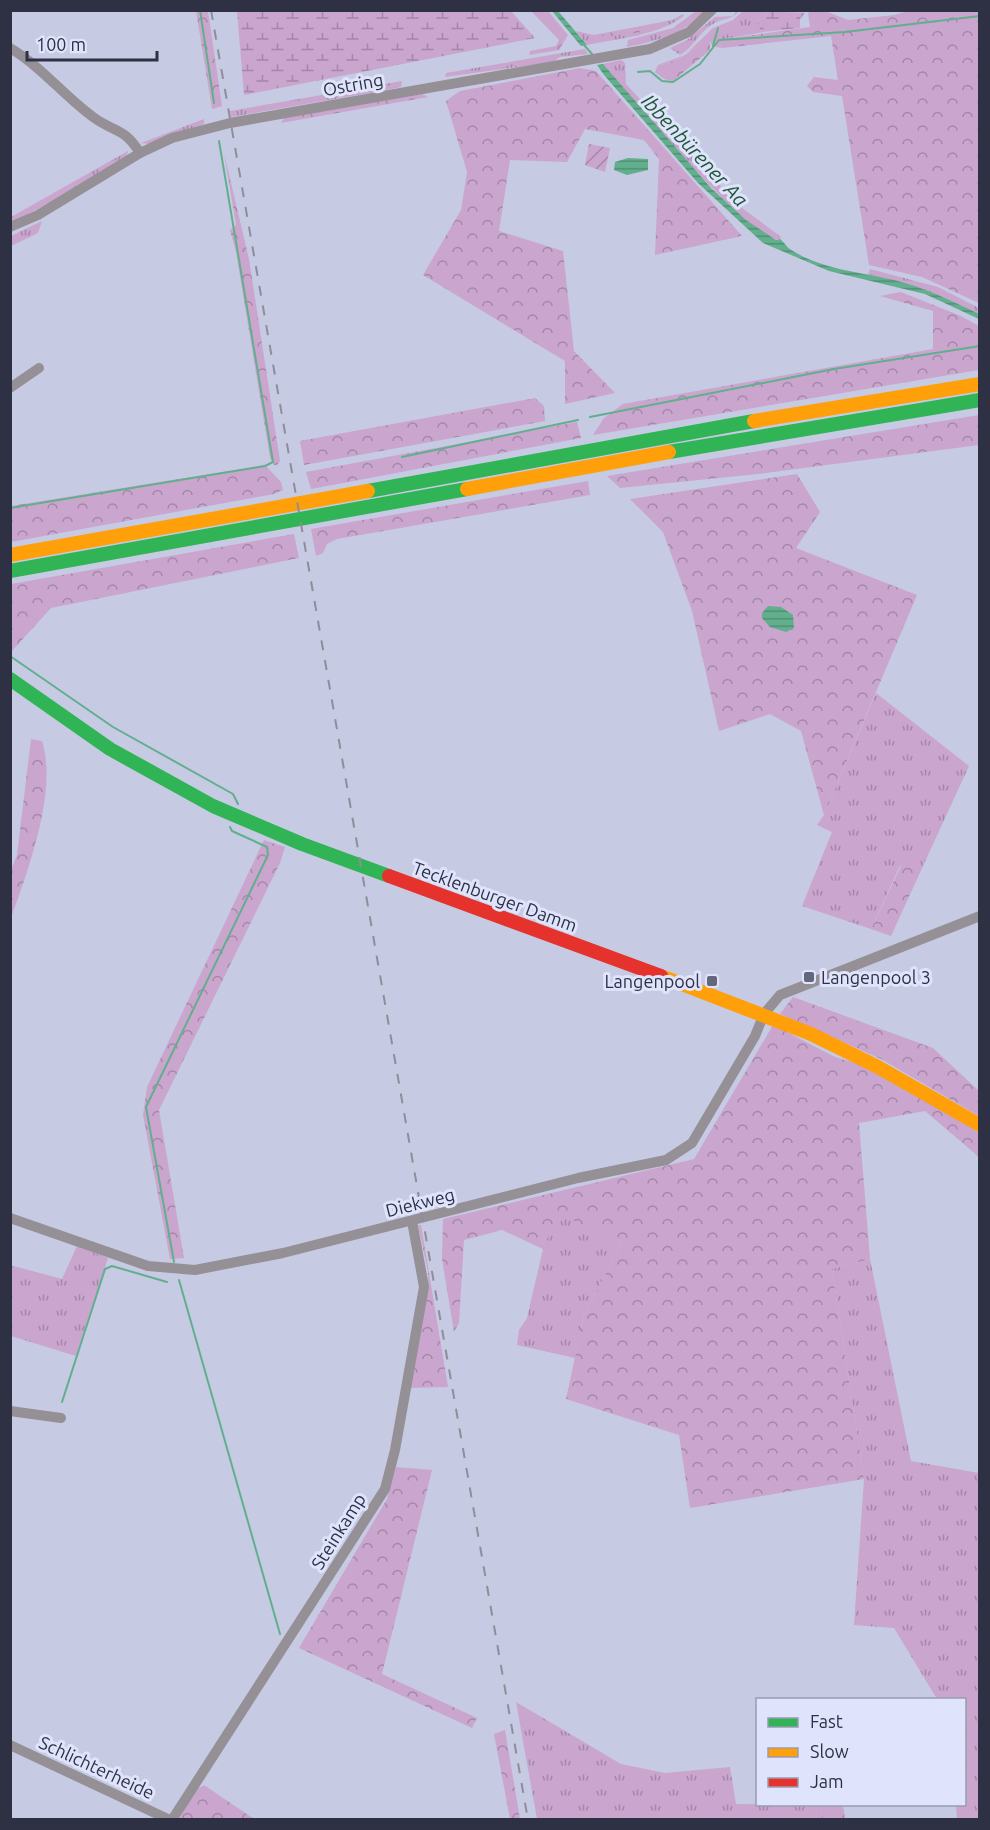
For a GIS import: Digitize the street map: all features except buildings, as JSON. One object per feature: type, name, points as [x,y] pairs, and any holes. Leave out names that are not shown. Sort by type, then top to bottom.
[{"type":"main road","points":[[10,555],[980,384]]},
{"type":"main road","points":[[10,571],[782,432],[980,400]]},
{"type":"main road","name":"Tecklenburger Damm","points":[[10,679],[110,749],[213,806],[302,844],[764,1014],[878,1067],[980,1125]]},
{"type":"street","name":"Ostring","points":[[10,227],[38,215],[140,153],[172,138],[230,123],[650,49],[671,42],[689,32],[712,10]]},
{"type":"street","points":[[10,48],[46,73],[93,117],[124,132],[140,153]]},
{"type":"street","points":[[10,388],[39,368]]},
{"type":"street","points":[[764,1014],[773,1000],[788,990],[980,916]]},
{"type":"street","name":"Diekweg","points":[[10,1218],[148,1266],[195,1270],[412,1221],[578,1178],[666,1160],[692,1143],[697,1136],[755,1036],[764,1014]]},
{"type":"street","name":"Steinkamp","points":[[171,1820],[385,1489],[395,1450],[424,1287],[412,1221]]},
{"type":"street","points":[[10,1411],[61,1418]]},
{"type":"street","name":"Schlichterheide","points":[[10,1745],[171,1820]]},
{"type":"green space","points":[[196,11],[208,11],[222,106],[212,109]]},
{"type":"green space","points":[[237,11],[511,11],[535,38],[244,95]]},
{"type":"green space","points":[[531,11],[548,11],[568,35],[559,50],[529,55],[530,51],[556,46],[559,40]]},
{"type":"green space","points":[[696,11],[705,11],[679,31],[660,39],[627,47],[628,40],[673,28]]},
{"type":"green space","points":[[743,11],[766,11],[768,14],[757,22],[761,32],[764,32],[724,39],[720,44],[722,48],[712,46],[710,41],[705,42],[686,54],[713,28],[733,20]]},
{"type":"green space","points":[[766,11],[805,13],[800,19],[800,28],[761,32],[757,22],[768,14]]},
{"type":"green space","points":[[825,11],[848,20],[894,15],[908,11],[979,11],[979,303],[922,277],[869,265],[842,96],[813,92],[807,86],[814,77],[838,80],[831,36],[722,48],[720,44],[724,39],[810,27],[808,13]]},
{"type":"green space","points":[[683,14],[684,16],[673,23],[650,32],[587,45],[576,31],[594,35],[672,20]]},
{"type":"green space","points":[[733,16],[708,27],[680,55],[670,48],[687,40],[715,17]]},
{"type":"green space","points":[[655,26],[649,30],[609,37],[595,43],[591,41],[602,35],[621,30]]},
{"type":"green space","points":[[710,40],[710,50],[673,81],[664,79],[655,72],[658,65],[675,61]]},
{"type":"green space","points":[[585,49],[588,54],[560,57],[553,62],[445,77],[446,73]]},
{"type":"green space","points":[[684,55],[675,60],[658,65]]},
{"type":"green space","points":[[621,60],[625,63],[626,84],[738,205],[781,237],[780,239],[766,235],[744,219],[718,194],[689,164],[603,64]]},
{"type":"green space","points":[[580,68],[596,71],[742,236],[655,255],[659,159],[644,140],[585,129],[567,162],[510,160],[499,231],[563,251],[574,351],[615,393],[565,404],[565,361],[423,275],[461,210],[467,172],[446,101],[460,91]]},
{"type":"green space","points":[[402,81],[401,87],[392,89],[231,117],[230,111]]},
{"type":"green space","points":[[422,94],[428,97],[281,123],[284,118]]},
{"type":"green space","points":[[204,119],[204,124],[149,144],[141,143]]},
{"type":"green space","points":[[589,144],[610,148],[605,172],[585,165]]},
{"type":"green space","points":[[128,151],[127,155],[49,203],[11,223],[11,217]]},
{"type":"green space","points":[[224,153],[249,259],[280,461],[277,465],[274,465],[270,458],[236,252],[230,230],[236,225]]},
{"type":"green space","points":[[42,221],[38,233],[11,246],[11,236]]},
{"type":"green space","points":[[870,269],[938,287],[979,308],[979,314],[925,291],[868,275]]},
{"type":"green space","points":[[901,292],[961,316],[979,326],[979,370],[593,435],[604,418],[623,404],[933,349],[933,311],[880,296]]},
{"type":"green space","points":[[535,398],[544,406],[545,421],[304,465],[300,441]]},
{"type":"green space","points":[[979,415],[979,445],[758,474],[620,488],[607,476]]},
{"type":"green space","points":[[577,422],[581,438],[311,489],[306,472]]},
{"type":"green space","points":[[265,465],[281,482],[283,490],[274,494],[11,542],[11,506]]},
{"type":"green space","points":[[797,474],[820,512],[796,548],[917,595],[824,815],[801,731],[770,714],[719,731],[692,611],[663,532],[630,499]]},
{"type":"green space","points":[[588,481],[590,495],[337,539],[327,544],[323,553],[316,556],[311,529]]},
{"type":"green space","points":[[294,534],[299,558],[51,608],[11,652],[11,584]]},
{"type":"green space","points":[[876,693],[969,766],[923,866],[900,866],[871,929],[802,906],[832,832],[817,825],[824,815]]},
{"type":"green space","points":[[31,739],[42,741],[46,761],[44,806],[32,854],[11,918],[11,870],[17,855]]},
{"type":"green space","points":[[264,840],[285,847],[280,863],[159,1110],[184,1258],[170,1259],[143,1115],[147,1087]]},
{"type":"green space","points":[[901,866],[923,866],[891,936],[871,929]]},
{"type":"green space","points":[[793,997],[933,1048],[979,1091],[979,1116],[881,1059],[780,1014]]},
{"type":"green space","points":[[773,1025],[835,1057],[866,1066],[968,1125],[979,1133],[979,1157],[925,1111],[859,1123],[870,1259],[832,1269],[864,1479],[690,1508],[679,1435],[566,1399],[584,1315],[622,1243],[557,1213],[543,1249],[502,1230],[464,1240],[459,1323],[454,1332],[442,1259],[443,1219],[694,1159]]},
{"type":"green space","points":[[557,1212],[622,1243],[584,1315],[575,1358],[517,1345],[519,1330],[527,1318],[543,1249]]},
{"type":"green space","points":[[418,1225],[421,1225],[448,1387],[409,1388],[428,1290],[428,1272]]},
{"type":"green space","points":[[77,1246],[108,1258],[76,1356],[11,1336],[10,1265],[62,1279]]},
{"type":"green space","points":[[870,1259],[911,1461],[979,1473],[979,1819],[957,1819],[956,1806],[966,1806],[966,1698],[936,1698],[894,1628],[854,1625],[864,1479],[832,1269]]},
{"type":"green space","points":[[396,1467],[432,1470],[382,1674],[477,1718],[472,1728],[299,1648],[387,1499]]},
{"type":"green space","points":[[516,1702],[621,1764],[665,1773],[730,1767],[736,1804],[821,1806],[822,1819],[537,1819]]},
{"type":"green space","points":[[505,1730],[520,1819],[510,1819],[494,1734]]},
{"type":"green space","points":[[204,1785],[254,1819],[179,1820],[194,1791]]},
{"type":"green space","points":[[821,1806],[843,1806],[845,1819],[822,1819]]},
{"type":"shaded area","points":[[552,11],[558,11],[587,45],[581,46]]},
{"type":"shaded area","points":[[603,64],[711,188],[746,220],[776,240],[780,239],[791,250],[805,257],[843,270],[916,286],[979,314],[979,319],[925,294],[829,271],[763,243],[698,183],[597,65]]},
{"type":"shaded area","points":[[628,158],[648,159],[648,170],[627,175],[614,170],[615,162]]},
{"type":"shaded area","points":[[768,606],[781,607],[793,615],[794,628],[786,632],[770,627],[762,618],[762,613]]},
{"type":"waterway","points":[[200,10],[214,103]]},
{"type":"waterway","points":[[638,72],[650,71],[662,81],[673,82],[700,64],[719,40],[845,32],[980,16]]},
{"type":"waterway","points":[[713,46],[718,28]]},
{"type":"waterway","name":"Ibbenbürener Aa","points":[[584,45],[592,54]]},
{"type":"waterway","points":[[10,508],[265,466],[273,462],[219,141]]},
{"type":"waterway","points":[[590,417],[834,369],[980,346]]},
{"type":"waterway","points":[[402,457],[578,420]]},
{"type":"waterway","points":[[10,656],[113,727],[233,794],[238,804]]},
{"type":"waterway","points":[[174,1262],[146,1107],[268,855],[267,847],[232,831],[230,827]]},
{"type":"waterway","points":[[62,1402],[105,1269],[112,1266],[167,1282]]},
{"type":"waterway","points":[[179,1280],[280,1634]]},
{"type":"railway","points":[[211,10],[528,1820]]},
{"type":"traffic: fast","points":[[669,452],[980,400]]},
{"type":"traffic: fast","points":[[368,491],[754,421]]},
{"type":"traffic: fast","points":[[10,571],[467,489]]},
{"type":"traffic: fast","points":[[10,679],[110,749],[213,806],[302,844],[389,876]]},
{"type":"traffic: slow","points":[[754,421],[980,384]]},
{"type":"traffic: slow","points":[[467,489],[669,452]]},
{"type":"traffic: slow","points":[[10,555],[368,491]]},
{"type":"traffic: slow","points":[[661,976],[811,1034],[878,1067],[980,1125]]},
{"type":"traffic: jam","points":[[389,876],[661,976]]},
{"type":"place","name":"Langenpool 3","points":[[809,977]]},
{"type":"place","name":"Langenpool","points":[[712,981]]}]
